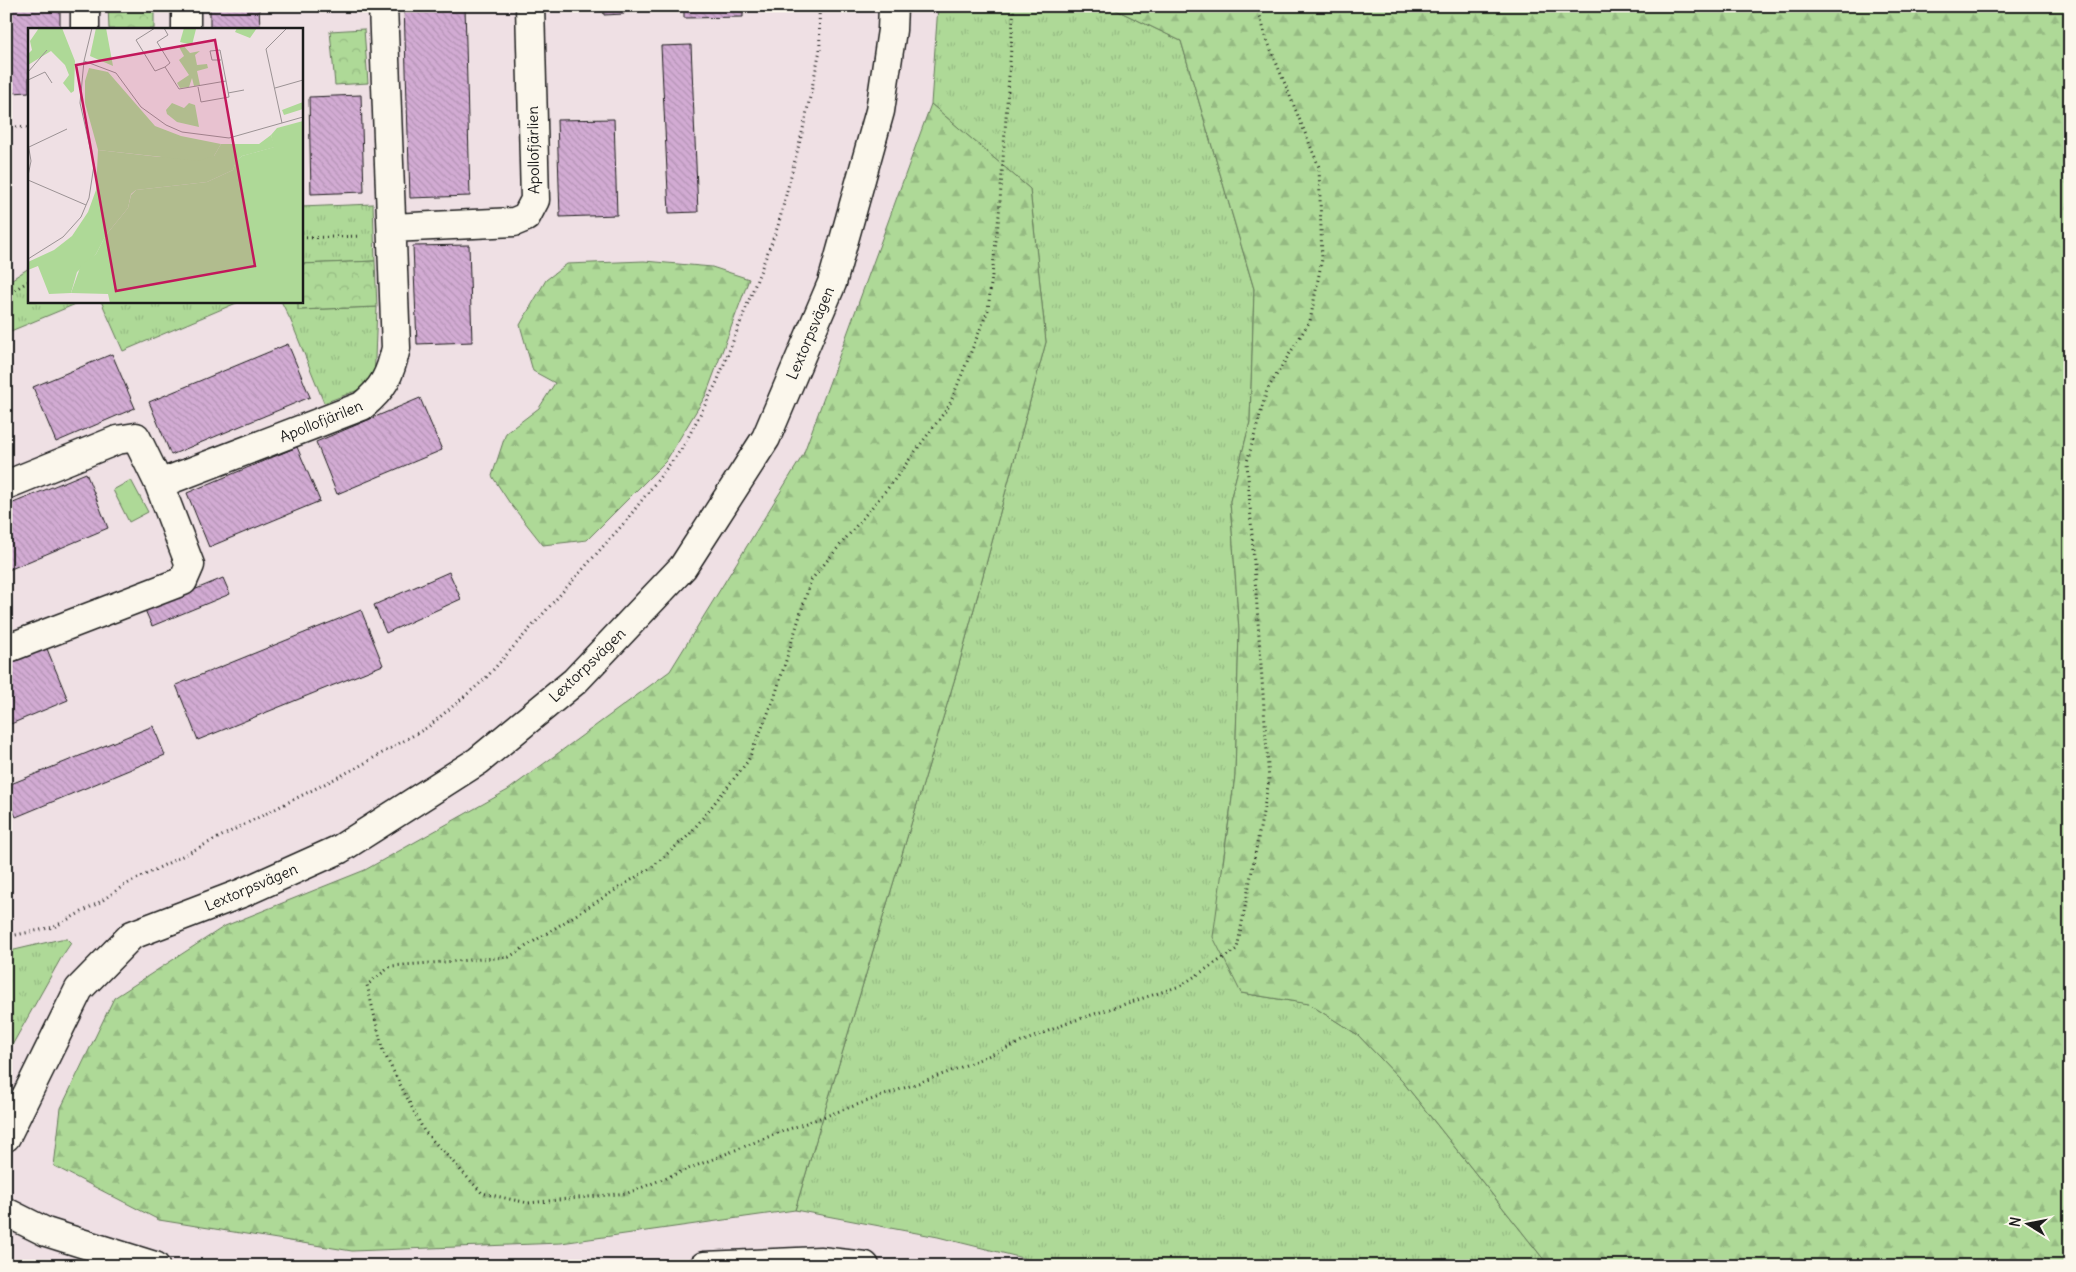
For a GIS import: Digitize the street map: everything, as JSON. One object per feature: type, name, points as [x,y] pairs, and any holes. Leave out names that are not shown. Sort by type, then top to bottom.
[{"type":"street","points":[[85,6],[86,28]]},
{"type":"street","points":[[186,6],[186,28]]},
{"type":"street","name":"Apollofjärilen","points":[[159,484],[362,406],[380,392],[392,370],[396,348],[383,6]]},
{"type":"street","name":"Apollofjärlien","points":[[392,232],[514,222],[526,217],[535,200],[530,6]]},
{"type":"street","name":"Lextorpsvägen","points":[[6,1137],[79,989],[132,935],[242,893],[340,848],[478,761],[575,681],[682,567],[766,438],[832,283],[880,111],[892,30],[893,6]]},
{"type":"street","points":[[6,486],[116,440],[136,437],[159,484],[190,565],[183,581],[121,603],[6,649]]},
{"type":"street","points":[[6,1212],[46,1232],[155,1266]]},
{"type":"street","points":[[704,1266],[820,1261],[865,1266]]},
{"type":"path","points":[[6,936],[54,927],[100,902],[123,886],[356,768],[428,727],[484,680],[568,588],[625,522],[683,447],[718,382],[778,226],[804,125],[820,50],[819,6]]},
{"type":"path","points":[[1014,6],[999,215],[988,310],[949,406],[892,483],[811,580],[774,699],[748,761],[689,835],[652,866],[509,957],[391,966],[367,985],[383,1051],[424,1131],[482,1193],[528,1204],[628,1193],[778,1133],[949,1072],[1070,1022],[1180,986],[1237,949],[1269,781],[1247,462],[1267,390],[1310,321],[1322,259],[1319,167],[1267,40],[1257,6]]},
{"type":"path","points":[[6,126],[28,128]]},
{"type":"path","points":[[302,238],[392,232]]},
{"type":"path","points":[[6,295],[28,283]]},
{"type":"green space","points":[[108,6],[154,6],[154,28],[109,28]]},
{"type":"green space","points":[[938,6],[1108,6],[1181,41],[1254,289],[1250,422],[1230,501],[1239,630],[1235,776],[1223,862],[1241,993],[1309,1004],[1358,1035],[1403,1082],[1549,1266],[1055,1266],[938,1237],[795,1210],[958,668],[1046,342],[1030,189],[931,104]]},
{"type":"green space","points":[[1108,6],[2070,6],[2070,1266],[1549,1266],[1403,1082],[1358,1035],[1309,1004],[1241,993],[1213,937],[1235,776],[1239,630],[1230,501],[1250,422],[1254,289],[1181,41]]},
{"type":"green space","points":[[364,29],[368,83],[335,85],[330,31]]},
{"type":"green space","points":[[931,104],[1030,189],[1046,342],[958,668],[795,1210],[561,1243],[352,1251],[159,1220],[54,1166],[61,1108],[114,998],[225,926],[365,870],[508,790],[670,671],[803,455]]},
{"type":"green space","points":[[373,204],[375,261],[302,264],[302,207]]},
{"type":"green space","points":[[375,261],[377,307],[298,310],[298,302],[302,302],[302,264]]},
{"type":"green space","points":[[644,261],[712,267],[749,279],[706,395],[666,461],[587,540],[543,545],[509,502],[492,476],[506,433],[539,408],[555,383],[533,371],[520,325],[546,280],[567,264]]},
{"type":"green space","points":[[28,269],[28,302],[81,302],[6,333],[6,283]]},
{"type":"green space","points":[[101,302],[239,302],[123,351]]},
{"type":"green space","points":[[282,302],[298,302],[299,310],[377,307],[374,384],[324,403]]},
{"type":"green space","points":[[131,480],[148,512],[129,522],[113,490]]},
{"type":"green space","points":[[67,939],[71,943],[6,1056],[6,952]]},
{"type":"building","points":[[10,6],[60,6],[60,28],[28,28],[28,92],[12,93]]},
{"type":"building","points":[[210,6],[259,6],[260,28],[210,28]]},
{"type":"building","points":[[404,6],[465,6],[470,196],[410,198]]},
{"type":"building","points":[[603,6],[623,6],[624,14],[604,15]]},
{"type":"building","points":[[684,6],[743,6],[743,17],[684,18]]},
{"type":"building","points":[[691,45],[698,212],[669,213],[661,46]]},
{"type":"building","points":[[361,95],[364,192],[311,194],[309,97]]},
{"type":"building","points":[[614,119],[617,215],[560,217],[557,120]]},
{"type":"building","points":[[469,245],[472,342],[417,344],[413,246]]},
{"type":"building","points":[[288,344],[310,397],[171,455],[149,402]]},
{"type":"building","points":[[112,354],[135,408],[56,442],[33,387]]},
{"type":"building","points":[[420,398],[442,450],[337,494],[316,442]]},
{"type":"building","points":[[297,447],[320,501],[209,547],[187,493]]},
{"type":"building","points":[[86,473],[108,528],[6,571],[6,506]]},
{"type":"building","points":[[449,572],[461,599],[386,633],[374,605]]},
{"type":"building","points":[[223,578],[230,594],[152,626],[145,610]]},
{"type":"building","points":[[361,610],[383,665],[198,740],[176,685]]},
{"type":"building","points":[[45,644],[68,700],[6,726],[6,660]]},
{"type":"building","points":[[153,726],[165,755],[16,817],[6,794],[6,786]]}]
